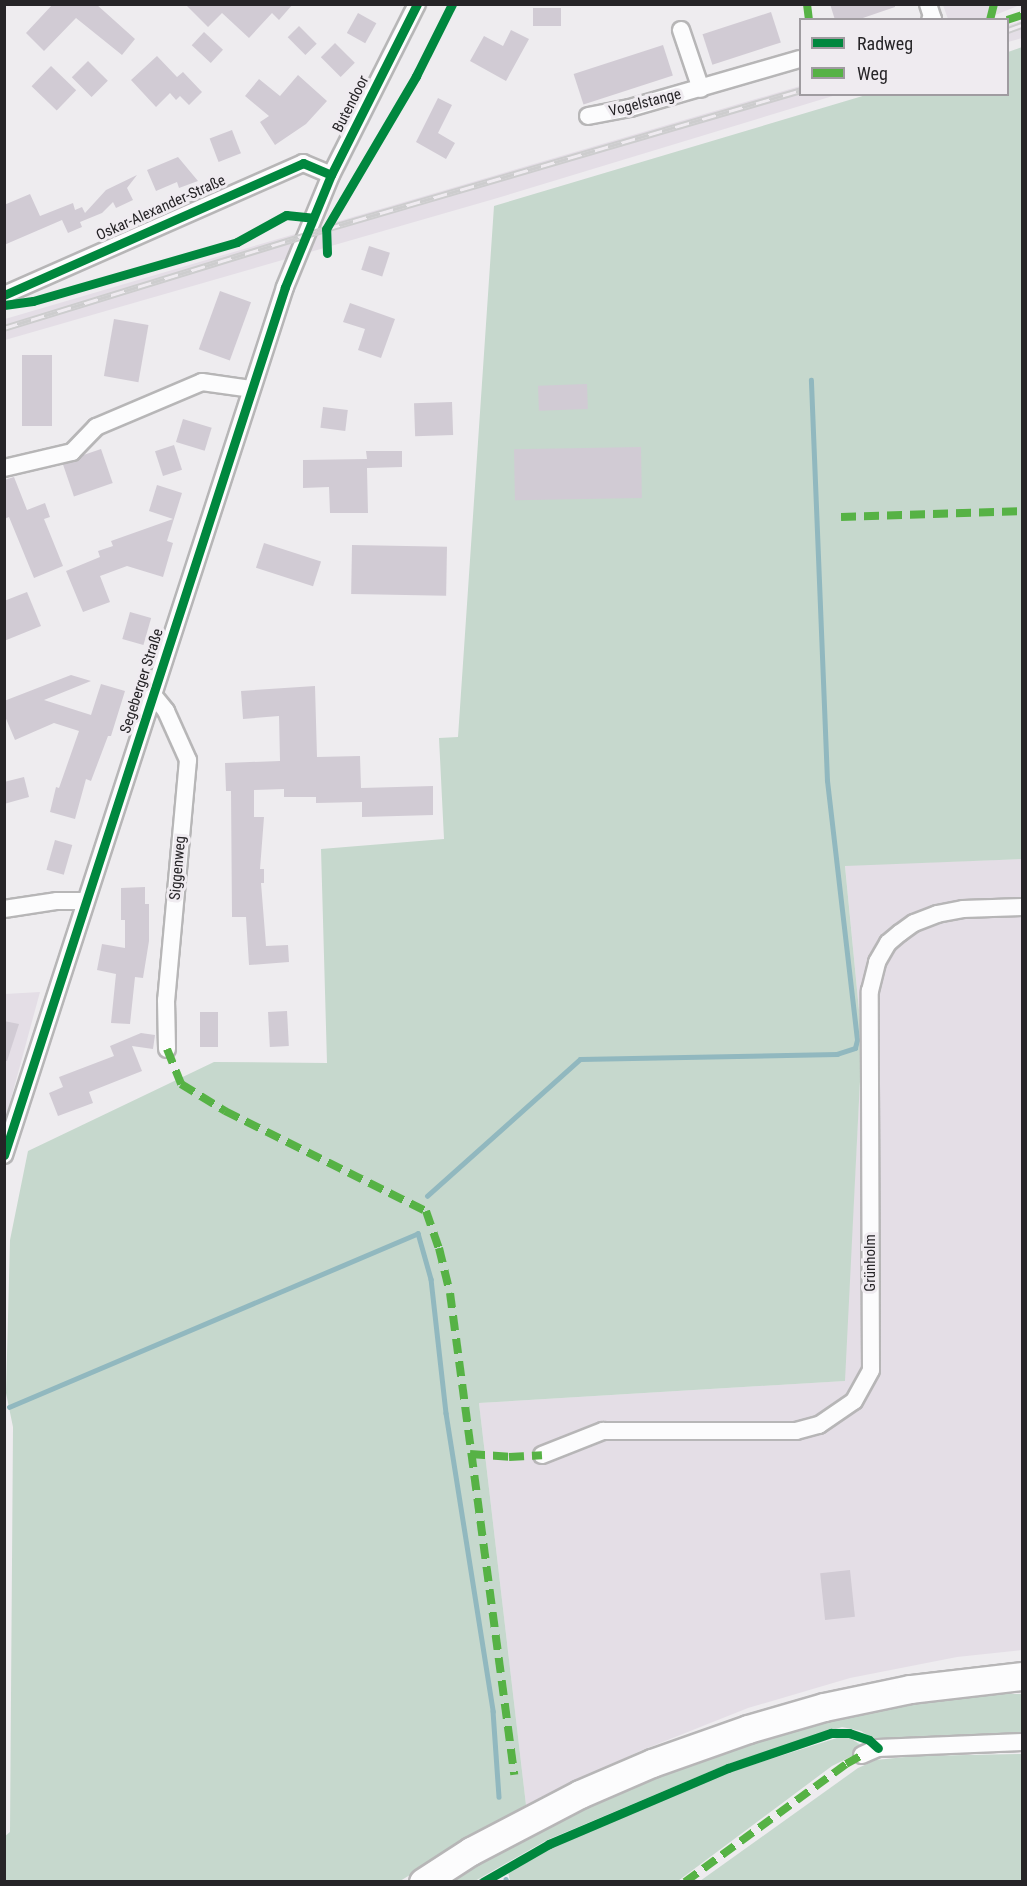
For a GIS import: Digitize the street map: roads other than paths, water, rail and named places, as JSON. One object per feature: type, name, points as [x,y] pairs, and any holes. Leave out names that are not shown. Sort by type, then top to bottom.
[{"type":"main road","points":[[423,1881],[471,1851],[580,1794],[652,1763],[748,1729],[824,1707],[910,1689],[1023,1676]]},
{"type":"street","name":"Butendoor","points":[[313,218],[417,4]]},
{"type":"street","name":"Vogelstange","points":[[681,30],[701,89]]},
{"type":"street","name":"Vogelstange","points":[[588,116],[630,108],[799,60]]},
{"type":"street","name":"Oskar-Alexander-Straße","points":[[4,295],[303,163],[332,175]]},
{"type":"street","name":"Segeberger Straße","points":[[4,1155],[85,901],[154,696],[251,389],[285,287],[313,218]]},
{"type":"street","points":[[4,468],[72,452],[96,427],[202,382],[251,389]]},
{"type":"street","name":"Siggenweg","points":[[154,696],[166,711],[188,760],[166,1000],[167,1049]]},
{"type":"street","points":[[4,909],[57,901],[85,901]]},
{"type":"street","name":"Grünholm","points":[[542,1455],[603,1431],[796,1431],[819,1425],[854,1401],[871,1370],[870,991],[877,962],[888,944],[907,928],[925,919],[963,909],[1023,907]]},
{"type":"street","points":[[862,1755],[878,1748],[1023,1742]]},
{"type":"waterway","points":[[427,1196],[580,1059],[837,1054],[855,1048],[857,1040],[827,781],[811,380]]},
{"type":"waterway","points":[[9,1407],[418,1233],[431,1279],[446,1413],[493,1711],[499,1797]]},
{"type":"railway","points":[[1009,30],[1022,25]]},
{"type":"railway","points":[[4,328],[326,229],[799,90]]}]
